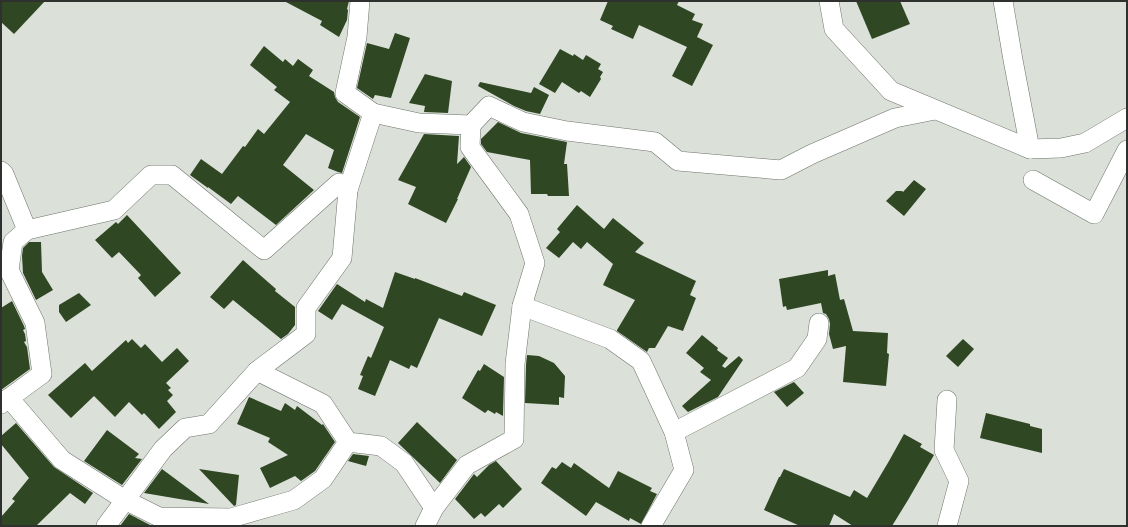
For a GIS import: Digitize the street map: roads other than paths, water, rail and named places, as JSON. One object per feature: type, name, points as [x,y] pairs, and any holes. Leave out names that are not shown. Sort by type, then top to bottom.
[{"type":"street","points":[[360,1],[357,37],[345,93],[373,113],[419,123],[472,125]]},
{"type":"street","points":[[829,1],[834,29],[891,91],[1030,149],[1061,148],[1085,143],[1127,118]]},
{"type":"street","points":[[1003,1],[1030,149]]},
{"type":"street","points":[[425,526],[434,508],[468,465],[514,439],[515,364],[522,306],[535,263],[519,214],[470,147],[472,125],[489,106],[523,122],[566,131],[655,142],[678,161],[781,170],[812,154],[895,118],[935,110]]},
{"type":"street","points":[[106,526],[163,449],[185,428],[209,424],[257,372],[306,334],[306,308],[342,258],[348,190],[373,113]]},
{"type":"street","points":[[1033,180],[1094,214],[1127,150]]},
{"type":"street","points":[[1,171],[4,174],[27,230]]},
{"type":"street","points":[[348,190],[339,183],[264,250],[172,176],[151,175],[114,210],[27,230],[13,242],[10,270],[35,323],[42,374],[5,401],[62,460],[125,500],[160,517],[231,518],[294,500],[323,479],[348,442]]},
{"type":"street","points":[[522,306],[610,339],[640,362],[674,432],[684,470],[651,526]]},
{"type":"street","points":[[674,432],[798,368],[817,339],[819,324]]},
{"type":"street","points":[[257,372],[323,404],[348,442],[381,446],[404,463],[434,508]]},
{"type":"street","points":[[947,400],[944,450],[958,482],[947,526]]}]
